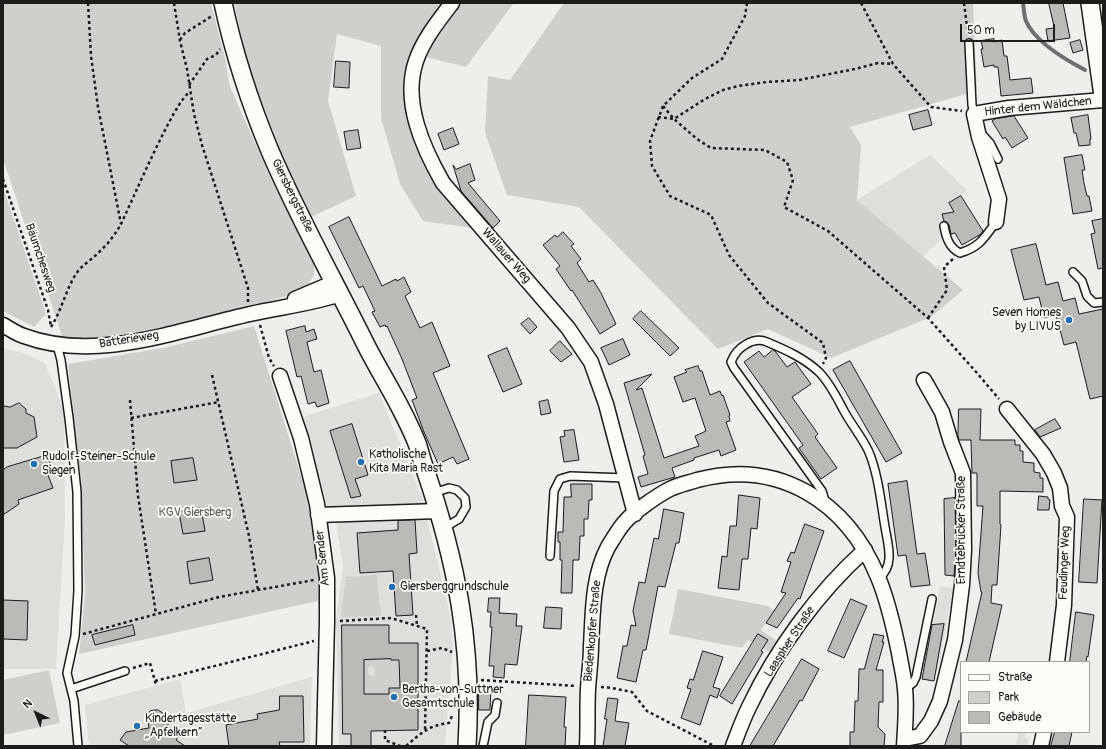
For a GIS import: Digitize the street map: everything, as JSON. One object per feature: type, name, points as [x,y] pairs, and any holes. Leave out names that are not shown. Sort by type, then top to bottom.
[{"type":"street","name":"Wallauer Weg","points":[[452,3],[425,42],[416,61],[412,91],[413,111],[418,128],[431,160],[443,183],[568,328],[591,362],[606,404],[626,478],[639,511]]},
{"type":"street","points":[[1090,3],[1103,96]]},
{"type":"street","name":"Giersbergstraße","points":[[224,6],[244,81],[271,152],[290,196],[384,380],[392,417],[399,432],[424,466],[439,511],[460,596],[466,648],[469,704],[467,746]]},
{"type":"street","name":"Hinter dem Wäldchen","points":[[996,222],[999,199],[974,114],[1009,108],[1103,100]]},
{"type":"street","name":"Batterieweg","points":[[3,325],[22,336],[40,342],[57,345],[105,346],[132,342],[257,313],[301,305],[338,288]]},
{"type":"street","name":"Am Sender","points":[[280,376],[301,438],[317,504],[327,578],[324,746]]},
{"type":"street","name":"Erndtebrücker Straße","points":[[904,742],[920,736],[931,721],[940,702],[955,640],[962,585],[964,550],[963,473],[951,442],[942,412],[924,380]]},
{"type":"street","name":"Feudinger Weg","points":[[1007,409],[1043,454],[1050,466],[1060,488],[1062,506],[1067,517],[1064,605],[1057,661]]},
{"type":"street","name":"Biedenkopfer Straße","points":[[587,746],[588,687],[593,602],[599,570],[608,548],[625,522],[670,489],[689,482],[719,475],[756,475],[786,482],[804,490],[826,504],[847,524],[865,550],[879,578],[895,633],[905,689],[904,742]]},
{"type":"street","points":[[318,515],[439,511]]},
{"type":"street","name":"Laaspher Straße","points":[[733,746],[750,706],[778,655],[813,605],[852,562],[865,550]]},
{"type":"street","points":[[1041,746],[1044,733]]},
{"type":"lane","points":[[969,43],[972,105],[974,114]]},
{"type":"lane","points":[[977,128],[990,143],[998,159]]},
{"type":"lane","name":"Hinter dem Wäldchen","points":[[944,226],[946,234],[954,250],[960,253],[970,250],[979,244],[996,222]]},
{"type":"lane","points":[[1073,272],[1082,281],[1087,296],[1094,303],[1103,302]]},
{"type":"lane","points":[[826,504],[822,491],[731,362],[734,355],[740,348],[752,341],[762,340],[798,356],[819,372],[828,382],[868,450],[875,474],[890,557],[885,573],[879,578]]},
{"type":"lane","points":[[57,345],[61,360],[69,418],[76,492],[78,591],[75,636],[68,673],[74,701],[78,746]]},
{"type":"lane","points":[[550,556],[554,491],[560,479],[570,476],[626,478]]},
{"type":"lane","points":[[433,493],[449,488],[457,490],[465,498],[466,507],[459,519],[444,528]]},
{"type":"lane","points":[[905,689],[913,683],[916,677],[932,599]]},
{"type":"lane","points":[[71,689],[125,670]]},
{"type":"lane","points":[[483,746],[488,722],[495,715],[496,703]]},
{"type":"path","points":[[88,3],[91,29],[91,56],[98,107],[121,224]]},
{"type":"path","points":[[174,3],[194,114],[202,145],[248,288]]},
{"type":"path","points":[[747,3],[745,16],[722,60],[692,78],[663,106],[650,141],[652,166],[670,196],[711,215],[729,254],[768,303],[823,343],[826,358]]},
{"type":"path","points":[[861,3],[893,64],[931,107],[974,114]]},
{"type":"path","points":[[964,3],[969,43]]},
{"type":"path","points":[[180,41],[185,33],[224,6]]},
{"type":"path","points":[[189,85],[207,59],[218,52],[222,38],[230,31]]},
{"type":"path","points":[[658,117],[674,119],[705,99],[723,90],[738,86],[799,80],[878,63],[893,64]]},
{"type":"path","points":[[51,327],[57,319],[64,299],[77,273],[113,237],[121,224],[162,136],[180,102],[186,94],[190,92]]},
{"type":"path","points":[[663,106],[674,119],[698,139],[712,148],[766,150],[787,162],[793,180],[784,206],[828,232],[928,318],[978,373],[1007,409]]},
{"type":"path","name":"Bäumchesweg","points":[[3,178],[48,310],[51,327],[57,345]]},
{"type":"path","points":[[928,318],[947,290],[944,267]]},
{"type":"path","points":[[257,313],[269,358],[280,376]]},
{"type":"path","points":[[212,374],[249,536],[258,590]]},
{"type":"path","points":[[130,400],[138,496],[156,614]]},
{"type":"path","points":[[131,418],[219,402]]},
{"type":"path","points":[[75,636],[219,597],[327,578]]},
{"type":"path","points":[[416,615],[416,626]]},
{"type":"path","points":[[327,621],[391,618],[427,630],[425,730]]},
{"type":"path","points":[[155,681],[327,638]]},
{"type":"path","points":[[427,651],[442,648],[457,653]]},
{"type":"path","points":[[125,670],[150,663],[156,685]]},
{"type":"path","points":[[482,681],[523,682],[573,686]]},
{"type":"path","points":[[612,688],[632,692],[647,710],[714,746]]},
{"type":"path","points":[[406,746],[425,730],[438,724],[449,723],[452,716]]},
{"type":"path","points":[[385,730],[385,740],[400,746]]},
{"type":"shaded area","points":[[930,155],[967,190],[961,196],[984,232],[962,245],[955,233],[946,235],[923,256],[857,200]]},
{"type":"shaded area","name":"Rudolf-Steiner-Schule Siegen","points":[[3,348],[26,354],[45,363],[64,410],[65,518],[56,669],[3,669]]},
{"type":"shaded area","name":"Katholische Kita Maria Rast","points":[[379,393],[426,507],[329,511],[302,417]]},
{"type":"shaded area","points":[[427,518],[451,620],[453,648],[445,746],[339,746],[336,621],[343,567],[336,522]]},
{"type":"shaded area","points":[[940,586],[953,588],[938,671],[925,669]]},
{"type":"shaded area","points":[[312,677],[310,746],[89,746],[85,705],[180,679],[186,713]]},
{"type":"shaded area","points":[[1018,733],[1026,733],[1025,737],[1029,738],[1027,746],[1016,746]]},
{"type":"green space","points":[[3,3],[211,3],[225,58],[230,87],[271,179],[314,264],[314,275],[308,285],[296,293],[270,301],[128,336],[83,339],[62,336],[3,159]]},
{"type":"green space","points":[[234,3],[514,3],[466,67],[423,56],[414,99],[425,131],[458,192],[472,228],[423,221],[400,184],[381,118],[381,46],[337,34],[328,101],[356,196],[311,217],[283,157],[248,66]]},
{"type":"green space","points":[[564,3],[973,3],[977,91],[850,127],[861,145],[857,200],[963,290],[931,317],[831,358],[768,329],[718,349],[579,207],[507,195],[485,133],[488,76],[510,80]]},
{"type":"green space","points":[[3,187],[46,314],[34,327],[3,311]]},
{"type":"green space","name":"KGV Giersberg","points":[[254,326],[307,495],[322,600],[79,654],[85,596],[81,483],[68,364],[163,348]]},
{"type":"green space","points":[[388,401],[415,454],[399,429]]},
{"type":"green space","points":[[377,575],[381,616],[341,617],[346,577]]},
{"type":"green space","points":[[678,589],[768,606],[774,611],[761,630],[780,643],[773,654],[748,640],[742,648],[669,634]]},
{"type":"green space","points":[[364,660],[399,660],[400,688],[389,694],[364,694]],"holes":[[[372,666],[375,669],[375,674],[372,677],[368,673],[368,668]]]},
{"type":"green space","points":[[49,670],[60,723],[3,735],[3,680]]},
{"type":"building","points":[[1049,3],[1063,3],[1070,38],[1048,41],[1046,29],[1054,28]]},
{"type":"building","points":[[994,39],[994,42],[1002,40],[1004,56],[1007,56],[1010,80],[1031,78],[1033,93],[1001,96],[998,67],[994,67],[994,65],[984,67],[981,49],[983,49],[981,41]]},
{"type":"building","points":[[1080,40],[1083,50],[1073,53],[1070,43]]},
{"type":"building","points":[[336,61],[350,62],[349,88],[334,87]]},
{"type":"building","points":[[928,110],[932,125],[913,130],[909,115]]},
{"type":"building","points":[[1088,115],[1091,139],[1090,145],[1079,146],[1076,133],[1074,133],[1071,118]]},
{"type":"building","points":[[1014,116],[1028,138],[1012,148],[1005,137],[1003,139],[992,121],[995,119]]},
{"type":"building","points":[[453,128],[459,144],[444,150],[438,134]]},
{"type":"building","points":[[358,130],[361,148],[347,150],[344,132]]},
{"type":"building","points":[[1082,155],[1085,170],[1082,170],[1084,183],[1087,196],[1089,196],[1092,211],[1073,214],[1064,158]]},
{"type":"building","points":[[470,164],[475,180],[468,183],[500,221],[493,228],[461,191],[453,165],[456,169]]},
{"type":"building","points":[[961,196],[983,231],[981,234],[962,245],[955,233],[951,234],[949,225],[944,221],[942,214],[954,212],[949,203]]},
{"type":"building","points":[[349,217],[382,286],[404,277],[411,292],[405,296],[420,328],[432,322],[450,366],[433,373],[469,459],[457,464],[453,457],[438,464],[412,400],[417,398],[387,326],[386,327],[385,325],[380,327],[372,312],[375,311],[363,286],[359,288],[329,227]]},
{"type":"building","points":[[1103,219],[1103,268],[1098,269],[1091,234],[1095,233],[1092,221]]},
{"type":"building","points":[[563,232],[574,244],[571,246],[581,259],[577,263],[589,282],[593,280],[616,324],[600,334],[572,290],[571,291],[556,269],[560,266],[543,245],[555,235],[557,237]]},
{"type":"building","name":"Seven Homes by LIVUS","points":[[1036,244],[1046,285],[1058,282],[1063,301],[1075,298],[1079,314],[1103,309],[1103,396],[1090,399],[1076,342],[1064,345],[1056,315],[1044,318],[1039,297],[1024,300],[1011,250]]},
{"type":"building","points":[[641,311],[679,348],[670,356],[633,319]]},
{"type":"building","points":[[529,318],[537,327],[530,334],[521,324]]},
{"type":"building","points":[[305,326],[306,332],[314,329],[317,339],[307,342],[314,372],[321,370],[329,403],[317,407],[315,402],[308,404],[301,376],[297,377],[286,331]]},
{"type":"building","points":[[623,339],[630,355],[609,365],[601,348]]},
{"type":"building","points":[[560,341],[572,354],[561,362],[550,351]]},
{"type":"building","points":[[507,348],[522,384],[503,392],[488,356]]},
{"type":"building","points":[[773,350],[787,367],[795,362],[811,384],[792,397],[818,434],[815,437],[837,468],[821,479],[799,448],[803,445],[744,362],[759,351],[764,357]]},
{"type":"building","points":[[850,361],[902,453],[886,462],[833,370]]},
{"type":"building","points":[[698,366],[700,371],[702,371],[710,395],[720,391],[722,396],[723,395],[730,415],[730,421],[726,422],[736,450],[721,456],[719,450],[694,458],[694,460],[672,468],[675,477],[641,487],[638,477],[648,474],[643,456],[645,455],[624,383],[652,374],[636,390],[642,388],[664,458],[699,446],[695,436],[706,431],[695,398],[683,402],[674,377],[687,372],[685,370]]},
{"type":"building","points":[[548,400],[551,413],[541,415],[539,402]]},
{"type":"building","points":[[19,403],[26,409],[26,413],[34,417],[37,437],[17,448],[3,448],[3,406],[10,407]]},
{"type":"building","points":[[959,409],[981,409],[980,440],[1015,440],[1015,445],[1020,445],[1020,451],[1023,451],[1023,462],[1034,463],[1034,472],[1040,473],[1040,478],[1043,478],[1043,492],[1000,491],[1001,525],[997,585],[992,585],[991,603],[1002,605],[989,661],[966,661],[982,592],[978,573],[983,506],[977,506],[977,473],[972,473],[971,440],[959,440]]},
{"type":"building","points":[[1055,419],[1061,428],[1040,437],[1035,430]]},
{"type":"building","points":[[352,424],[368,475],[355,479],[361,496],[351,498],[330,431]]},
{"type":"building","points":[[574,430],[579,460],[564,462],[560,437],[565,436],[564,431]]},
{"type":"building","points":[[48,455],[53,474],[48,475],[53,488],[18,500],[19,504],[3,515],[3,470],[7,467]]},
{"type":"building","points":[[193,458],[197,480],[174,483],[171,461]]},
{"type":"building","points":[[907,481],[917,554],[925,553],[930,585],[911,587],[906,555],[898,556],[888,484]]},
{"type":"building","points":[[571,484],[592,484],[592,500],[589,500],[588,519],[584,519],[584,536],[580,536],[579,560],[573,560],[572,593],[561,593],[562,560],[560,560],[560,542],[558,542],[558,532],[563,532],[564,497],[571,497]]},
{"type":"building","points":[[739,495],[760,498],[757,529],[751,528],[748,559],[742,559],[739,590],[718,588],[722,556],[727,557],[730,526],[736,526]]},
{"type":"building","points":[[1039,496],[1048,497],[1050,500],[1049,510],[1038,510]]},
{"type":"building","points":[[955,498],[956,550],[954,576],[945,575],[944,499]]},
{"type":"building","points":[[1084,499],[1102,500],[1097,583],[1079,582]]},
{"type":"building","points":[[201,508],[205,531],[183,534],[179,512]]},
{"type":"building","points":[[664,509],[684,513],[679,543],[676,543],[665,587],[658,586],[646,650],[643,650],[636,682],[617,678],[623,646],[627,646],[631,625],[636,626],[633,611],[639,582],[645,583],[654,538],[658,539]]},
{"type":"building","points":[[415,520],[417,553],[409,554],[413,615],[396,616],[393,571],[360,573],[357,533],[398,530],[398,521]]},
{"type":"building","points":[[805,524],[824,531],[800,599],[798,598],[777,628],[766,623],[786,593],[781,592],[791,562],[787,561],[791,552],[794,553]]},
{"type":"building","points":[[209,558],[213,580],[190,584],[187,562]]},
{"type":"building","points":[[489,598],[500,598],[499,613],[517,614],[516,626],[522,626],[517,665],[505,664],[504,678],[493,677],[494,666],[489,666],[492,627],[490,627],[491,612],[488,612]]},
{"type":"building","points":[[851,599],[867,606],[844,658],[828,651]]},
{"type":"building","points":[[3,600],[28,601],[27,640],[3,639]]},
{"type":"building","points":[[546,607],[562,608],[561,629],[544,628]]},
{"type":"building","points":[[1076,612],[1094,615],[1086,661],[1070,661]]},
{"type":"building","points":[[944,624],[934,681],[922,679],[932,625]]},
{"type":"building","points":[[133,625],[135,635],[95,645],[92,635]]},
{"type":"building","points":[[342,625],[389,625],[389,643],[418,643],[418,730],[371,731],[371,746],[351,746],[351,734],[343,734]],"holes":[[[364,660],[399,660],[400,688],[389,688],[389,694],[364,694]]]},
{"type":"building","points":[[758,634],[768,640],[761,651],[763,652],[732,704],[720,696]]},
{"type":"building","points":[[874,634],[884,636],[882,642],[884,642],[876,670],[883,670],[883,702],[879,702],[878,727],[885,734],[884,746],[850,746],[850,732],[854,732],[855,701],[858,701],[859,669],[864,669]]},
{"type":"building","points":[[703,651],[723,657],[713,687],[720,689],[717,698],[710,695],[700,725],[681,718],[691,689],[687,688],[690,679],[693,680]]},
{"type":"building","points":[[802,659],[819,669],[802,701],[800,700],[773,746],[750,746]]},
{"type":"building","points":[[479,687],[491,687],[490,710],[479,710]]},
{"type":"building","points":[[529,695],[566,697],[564,727],[566,727],[565,746],[526,746]]},
{"type":"building","points":[[280,696],[303,696],[304,742],[279,742],[280,746],[229,746],[226,725],[258,719],[257,714],[279,710]]},
{"type":"building","points":[[608,698],[618,699],[615,721],[629,723],[625,746],[603,746]]},
{"type":"building","points":[[959,701],[960,701],[961,746],[945,746]]},
{"type":"building","points":[[158,710],[172,719],[167,726],[180,734],[176,740],[185,746],[129,746],[120,740],[126,732],[149,728],[147,716],[150,711]]},
{"type":"building","points":[[1055,733],[1072,733],[1069,746],[1051,746]]},
{"type":"waterway","points":[[1023,3],[1026,21],[1036,36],[1060,56],[1085,70]]},
{"type":"place","name":"Seven Homes by LIVUS","points":[[1069,320]]},
{"type":"place","name":"Katholische Kita Maria Rast","points":[[361,462]]},
{"type":"place","name":"Rudolf-Steiner-Schule Siegen","points":[[34,464]]},
{"type":"place","name":"Giersberggrundschule","points":[[392,587]]},
{"type":"place","name":"Bertha-von-Suttner Gesamtschule","points":[[394,697]]},
{"type":"place","name":"Kindertagesstätte „Apfelkern“","points":[[137,726]]}]
